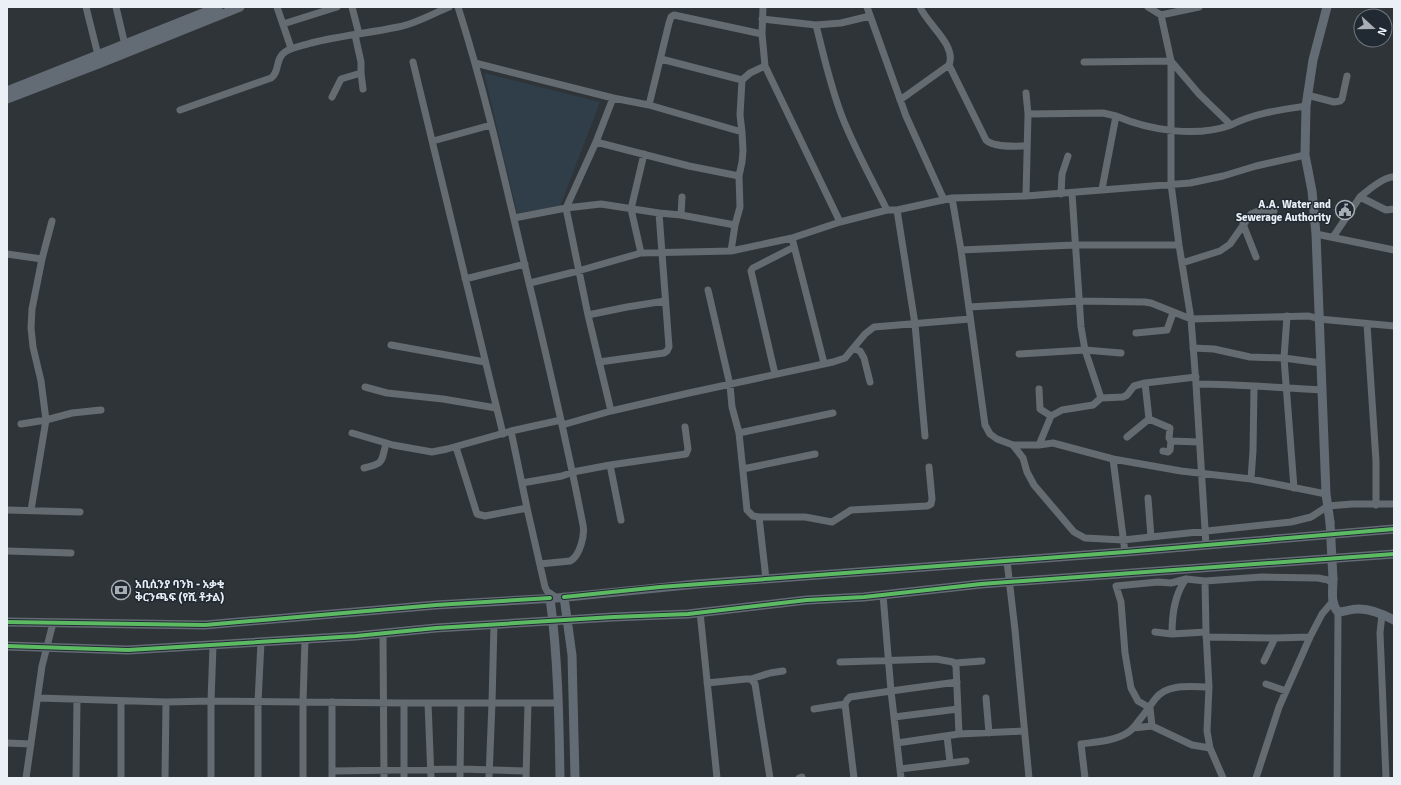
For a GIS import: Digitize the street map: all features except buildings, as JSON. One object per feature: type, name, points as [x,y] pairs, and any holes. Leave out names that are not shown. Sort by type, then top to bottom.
[{"type":"main road","points":[[7,99],[240,7]]},
{"type":"main road","points":[[1327,7],[1313,60],[1307,94],[1305,155],[1312,191],[1316,234],[1326,494],[1330,522],[1333,602],[1334,608],[1338,612],[1364,609],[1382,614],[1394,620]]},
{"type":"main road","points":[[7,91],[214,8]]},
{"type":"main road","points":[[7,622],[205,625],[436,605],[557,597],[660,587],[1125,552],[1394,529]]},
{"type":"main road","points":[[7,646],[128,650],[305,640],[384,634],[436,628],[700,612],[807,600],[883,595],[981,584],[1394,554]]},
{"type":"main road","points":[[557,597],[567,620],[572,655],[576,778]]},
{"type":"main road","points":[[557,597],[553,620],[558,703],[560,778]]},
{"type":"street","points":[[86,7],[98,55]]},
{"type":"street","points":[[116,7],[124,45]]},
{"type":"street","points":[[277,7],[291,48]]},
{"type":"street","points":[[283,24],[337,7]]},
{"type":"street","points":[[352,7],[361,62],[363,89]]},
{"type":"street","points":[[180,110],[271,78],[276,72],[280,57],[291,48],[400,27],[449,7]]},
{"type":"street","points":[[458,7],[475,63],[530,283],[573,472],[583,525],[583,539],[574,559],[570,561],[540,564]]},
{"type":"street","points":[[763,7],[762,34],[765,66],[840,222]]},
{"type":"street","points":[[867,7],[900,100],[944,200]]},
{"type":"street","points":[[920,7],[926,19],[942,38],[951,56],[949,65],[986,140],[990,144],[995,145],[1027,146]]},
{"type":"street","points":[[1148,7],[1161,15],[1199,7]]},
{"type":"street","points":[[649,105],[669,23],[671,17],[674,15],[762,34]]},
{"type":"street","points":[[1161,15],[1171,61],[1171,184],[1191,319],[1206,545]]},
{"type":"street","points":[[762,19],[816,25],[841,23],[870,16]]},
{"type":"street","points":[[816,25],[829,76],[843,118],[887,210]]},
{"type":"street","points":[[661,60],[742,80]]},
{"type":"street","points":[[1084,62],[1171,61]]},
{"type":"street","points":[[1171,61],[1199,94],[1231,125]]},
{"type":"street","points":[[413,62],[502,434]]},
{"type":"street","points":[[475,63],[613,98],[649,105],[742,132]]},
{"type":"street","points":[[900,100],[949,65]]},
{"type":"street","points":[[731,251],[735,225],[740,207],[739,176],[742,162],[742,132],[740,115],[742,80],[750,73],[765,66]]},
{"type":"street","points":[[332,97],[341,79],[361,72]]},
{"type":"street","points":[[1307,94],[1334,102],[1340,101],[1347,76]]},
{"type":"street","points":[[1026,93],[1028,114],[1026,196]]},
{"type":"street","points":[[611,411],[578,271],[566,208],[596,142],[613,98]]},
{"type":"street","points":[[1028,114],[1103,113],[1116,116],[1141,126],[1170,131],[1213,131],[1264,113],[1306,106]]},
{"type":"street","points":[[1102,189],[1116,116]]},
{"type":"street","points":[[433,141],[491,125]]},
{"type":"street","points":[[596,142],[689,166],[739,176]]},
{"type":"street","points":[[641,253],[631,209],[644,154]]},
{"type":"street","points":[[530,283],[641,253],[731,251],[792,238],[840,222],[887,210],[897,210],[952,198],[1061,194],[1102,189],[1182,184],[1202,181],[1256,166],[1305,155]]},
{"type":"street","points":[[1061,194],[1062,174],[1068,156]]},
{"type":"street","points":[[1332,237],[1360,197],[1386,178],[1394,177]]},
{"type":"street","points":[[1072,193],[1081,327],[1085,350],[1101,398]]},
{"type":"street","points":[[681,215],[682,197]]},
{"type":"street","points":[[1360,197],[1386,210],[1394,209]]},
{"type":"street","points":[[952,198],[962,250],[985,425],[990,434],[997,439],[1013,445],[1039,445],[1053,443],[1113,459],[1181,471],[1201,472],[1251,479],[1326,494]]},
{"type":"street","points":[[514,218],[566,208],[601,204],[681,215],[735,225]]},
{"type":"street","points":[[897,210],[915,324],[924,436]]},
{"type":"street","points":[[1182,263],[1226,248],[1251,214],[1256,211],[1274,211]]},
{"type":"street","points":[[599,362],[664,353],[669,347],[659,213]]},
{"type":"street","points":[[31,510],[46,420],[42,381],[31,328],[32,309],[52,221]]},
{"type":"street","points":[[1243,224],[1256,257]]},
{"type":"street","points":[[1316,234],[1393,248]]},
{"type":"street","points":[[792,238],[824,363]]},
{"type":"street","points":[[962,250],[1075,245],[1179,245]]},
{"type":"street","points":[[775,374],[751,271],[753,268],[794,247]]},
{"type":"street","points":[[7,254],[42,260]]},
{"type":"street","points":[[465,279],[525,264]]},
{"type":"street","points":[[708,290],[730,385],[732,407],[739,432],[747,510],[753,516],[805,517],[832,522],[851,510],[927,506],[931,504],[932,499],[928,467]]},
{"type":"street","points":[[588,315],[665,301]]},
{"type":"street","points":[[969,307],[1079,301],[1151,302],[1191,319],[1309,316],[1319,319],[1394,326]]},
{"type":"street","points":[[1136,333],[1167,330],[1173,312]]},
{"type":"street","points":[[1287,316],[1284,358],[1294,488]]},
{"type":"street","points":[[352,433],[386,443],[432,452],[456,447],[512,431],[561,422],[833,362],[845,358],[865,334],[874,327],[970,319]]},
{"type":"street","points":[[1368,324],[1376,461],[1376,505]]},
{"type":"street","points":[[391,345],[485,362]]},
{"type":"street","points":[[1193,348],[1214,349],[1250,357],[1284,358],[1321,363]]},
{"type":"street","points":[[854,349],[860,351],[864,358],[870,382]]},
{"type":"street","points":[[1019,354],[1085,350],[1121,353]]},
{"type":"street","points":[[1039,445],[1051,416],[1062,410],[1093,405],[1101,398],[1123,397],[1134,386],[1145,383],[1196,380],[1254,387],[1322,390]]},
{"type":"street","points":[[1145,383],[1149,419]]},
{"type":"street","points":[[365,387],[387,392],[443,399],[496,408]]},
{"type":"street","points":[[1251,479],[1254,387]]},
{"type":"street","points":[[1039,389],[1040,409],[1051,416]]},
{"type":"street","points":[[21,424],[46,420],[72,413],[101,410]]},
{"type":"street","points":[[739,432],[833,412]]},
{"type":"street","points":[[1127,437],[1149,419]]},
{"type":"street","points":[[1149,419],[1170,428],[1170,450],[1166,452],[1162,451]]},
{"type":"street","points":[[522,483],[610,465],[686,454],[688,449],[685,428]]},
{"type":"street","points":[[512,431],[527,508],[545,587],[547,591],[557,597]]},
{"type":"street","points":[[1045,432],[1053,443]]},
{"type":"street","points":[[1171,442],[1199,442]]},
{"type":"street","points":[[364,468],[379,464],[386,443]]},
{"type":"street","points":[[1013,445],[1023,458],[1027,472],[1034,485],[1074,532],[1085,538],[1123,540],[1204,532],[1291,522],[1311,517],[1328,506],[1352,504],[1394,504]]},
{"type":"street","points":[[456,447],[477,514],[480,516],[485,516],[527,508]]},
{"type":"street","points":[[743,469],[815,454]]},
{"type":"street","points":[[1113,459],[1125,552]]},
{"type":"street","points":[[610,465],[621,520]]},
{"type":"street","points":[[1148,498],[1151,537]]},
{"type":"street","points":[[7,510],[80,512]]},
{"type":"street","points":[[759,517],[766,579]]},
{"type":"street","points":[[7,551],[71,553]]},
{"type":"street","points":[[1007,561],[1029,778]]},
{"type":"street","points":[[1150,708],[1138,701],[1131,688],[1125,653],[1121,602],[1116,586],[1171,582],[1186,579],[1205,580],[1262,577],[1318,578],[1333,581]]},
{"type":"street","points":[[1172,634],[1172,623],[1179,588],[1186,579]]},
{"type":"street","points":[[1205,580],[1209,687],[1207,731],[1210,748],[1223,778]]},
{"type":"street","points":[[883,595],[901,778]]},
{"type":"street","points":[[1259,777],[1279,706],[1310,637],[1322,614],[1333,602]]},
{"type":"street","points":[[700,612],[717,778]]},
{"type":"street","points":[[1337,778],[1338,612]]},
{"type":"street","points":[[1382,614],[1380,632],[1386,778]]},
{"type":"street","points":[[26,778],[42,666],[53,622]]},
{"type":"street","points":[[489,778],[494,624]]},
{"type":"street","points":[[1155,632],[1275,638],[1310,637]]},
{"type":"street","points":[[384,634],[384,778]]},
{"type":"street","points":[[1264,661],[1275,638]]},
{"type":"street","points":[[303,778],[305,640]]},
{"type":"street","points":[[258,778],[258,702],[262,642]]},
{"type":"street","points":[[211,778],[213,646]]},
{"type":"street","points":[[840,662],[936,659],[948,660],[955,664],[982,661]]},
{"type":"street","points":[[955,664],[959,734]]},
{"type":"street","points":[[707,682],[751,679],[770,673],[783,671]]},
{"type":"street","points":[[751,679],[754,684],[770,778]]},
{"type":"street","points":[[854,778],[846,704],[850,697],[957,682]]},
{"type":"street","points":[[1266,684],[1286,691]]},
{"type":"street","points":[[1085,778],[1081,744],[1106,740],[1125,734],[1133,728],[1157,697],[1169,690],[1182,686],[1209,687]]},
{"type":"street","points":[[38,698],[166,702],[558,703]]},
{"type":"street","points":[[986,698],[989,732]]},
{"type":"street","points":[[76,778],[77,700]]},
{"type":"street","points":[[121,701],[121,778]]},
{"type":"street","points":[[165,778],[166,702]]},
{"type":"street","points":[[332,702],[332,774],[384,770],[404,774],[431,770],[489,769],[526,775],[528,703]]},
{"type":"street","points":[[404,703],[404,774]]},
{"type":"street","points":[[428,703],[431,778]]},
{"type":"street","points":[[460,778],[461,703]]},
{"type":"street","points":[[814,709],[846,704]]},
{"type":"street","points":[[1150,708],[1152,726]]},
{"type":"street","points":[[894,717],[958,709]]},
{"type":"street","points":[[1133,728],[1152,726],[1192,745],[1210,748]]},
{"type":"street","points":[[897,743],[959,734],[1024,731]]},
{"type":"street","points":[[947,736],[950,762]]},
{"type":"street","points":[[7,743],[31,744]]},
{"type":"street","points":[[900,769],[966,760]]},
{"type":"shaded area","points":[[484,73],[600,102],[560,207],[517,213]]},
{"type":"cycle path","points":[[564,597],[660,587],[1125,552],[1394,529]]},
{"type":"cycle path","points":[[7,646],[128,650],[356,636],[436,628],[688,614],[807,600],[864,597],[981,584],[1394,554]]},
{"type":"cycle path","points":[[7,622],[205,625],[436,605],[550,598]]},
{"type":"place","name":"A.A. Water and Sewerage Authority","points":[[1345,210]]},
{"type":"place","name":"አቢሲንያ ባንክ - አቃቂ ቅርንጫፍ (የሺ ቶታል)","points":[[121,590]]}]
